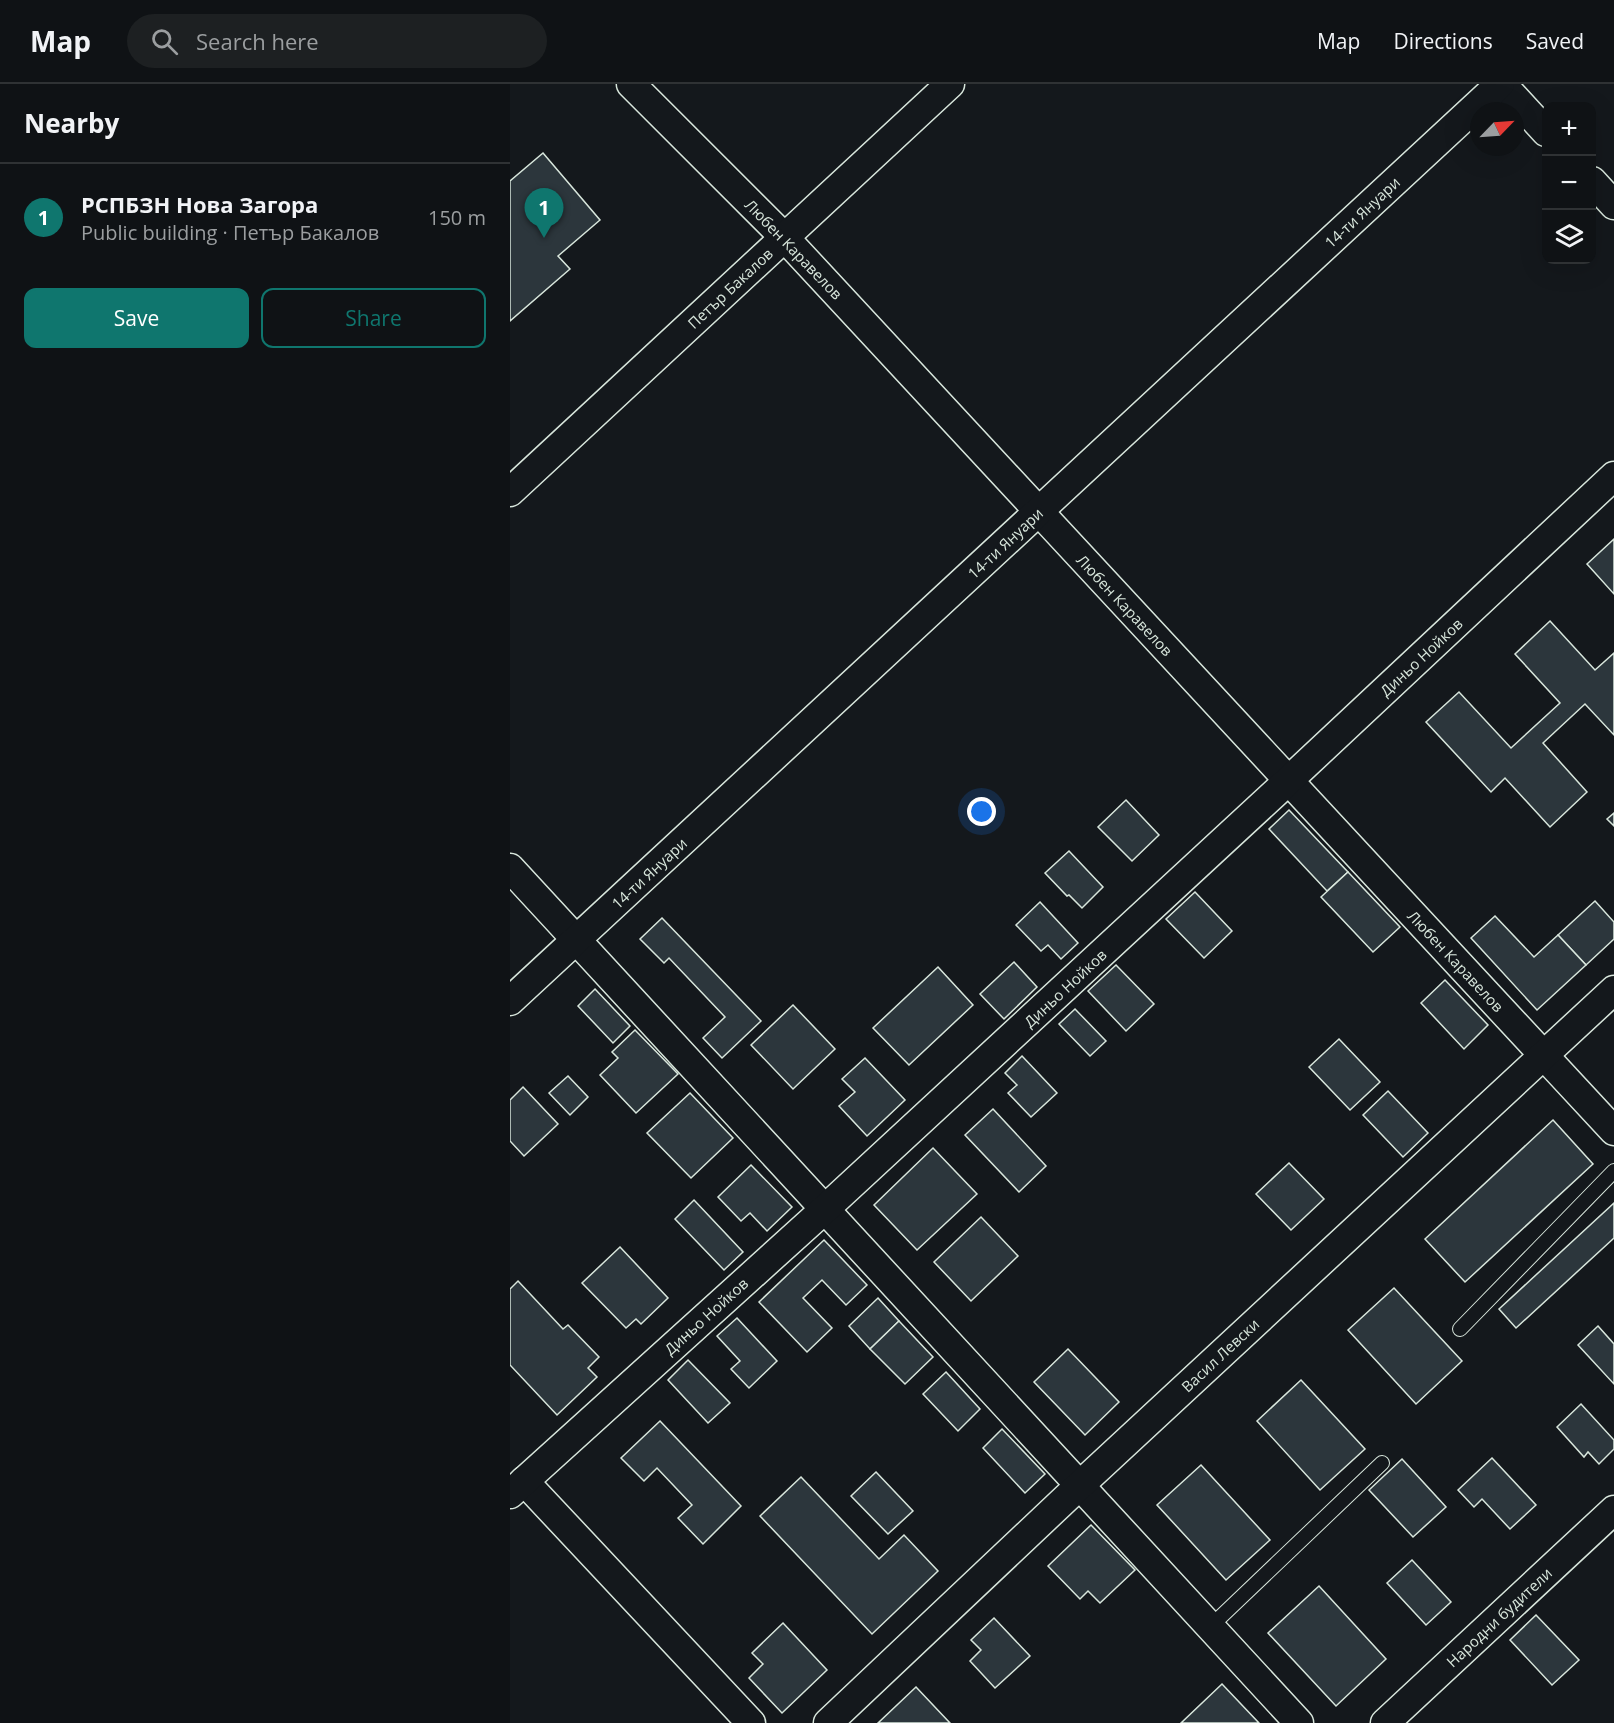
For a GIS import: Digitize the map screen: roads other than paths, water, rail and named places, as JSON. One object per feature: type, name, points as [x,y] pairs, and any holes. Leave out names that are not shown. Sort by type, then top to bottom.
[{"type":"street","name":"Любен Каравелов","points":[[631,84],[785,238],[1614,1131]]},
{"type":"street","name":"Петър Бакалов","points":[[510,492],[950,84]]},
{"type":"street","points":[[1501,84],[1542,128]]},
{"type":"street","name":"14-ти Януари","points":[[510,1001],[1501,84]]},
{"type":"street","points":[[1596,185],[1614,205]]},
{"type":"street","name":"Диньо Нойков","points":[[517,1487],[825,1209],[1614,476]]},
{"type":"street","points":[[510,868],[1299,1723]]},
{"type":"street","name":"Васил Левски","points":[[828,1723],[1079,1486],[1614,990]]},
{"type":"street","points":[[517,1487],[752,1723]]},
{"type":"street","name":"Народни будители","points":[[1385,1723],[1614,1510]]},
{"type":"lane","points":[[1460,1329],[1614,1172]]},
{"type":"lane","points":[[1210,1627],[1382,1463]]},
{"type":"place","name":"РСПБЗН Нова Загора","points":[[544,238]]}]
